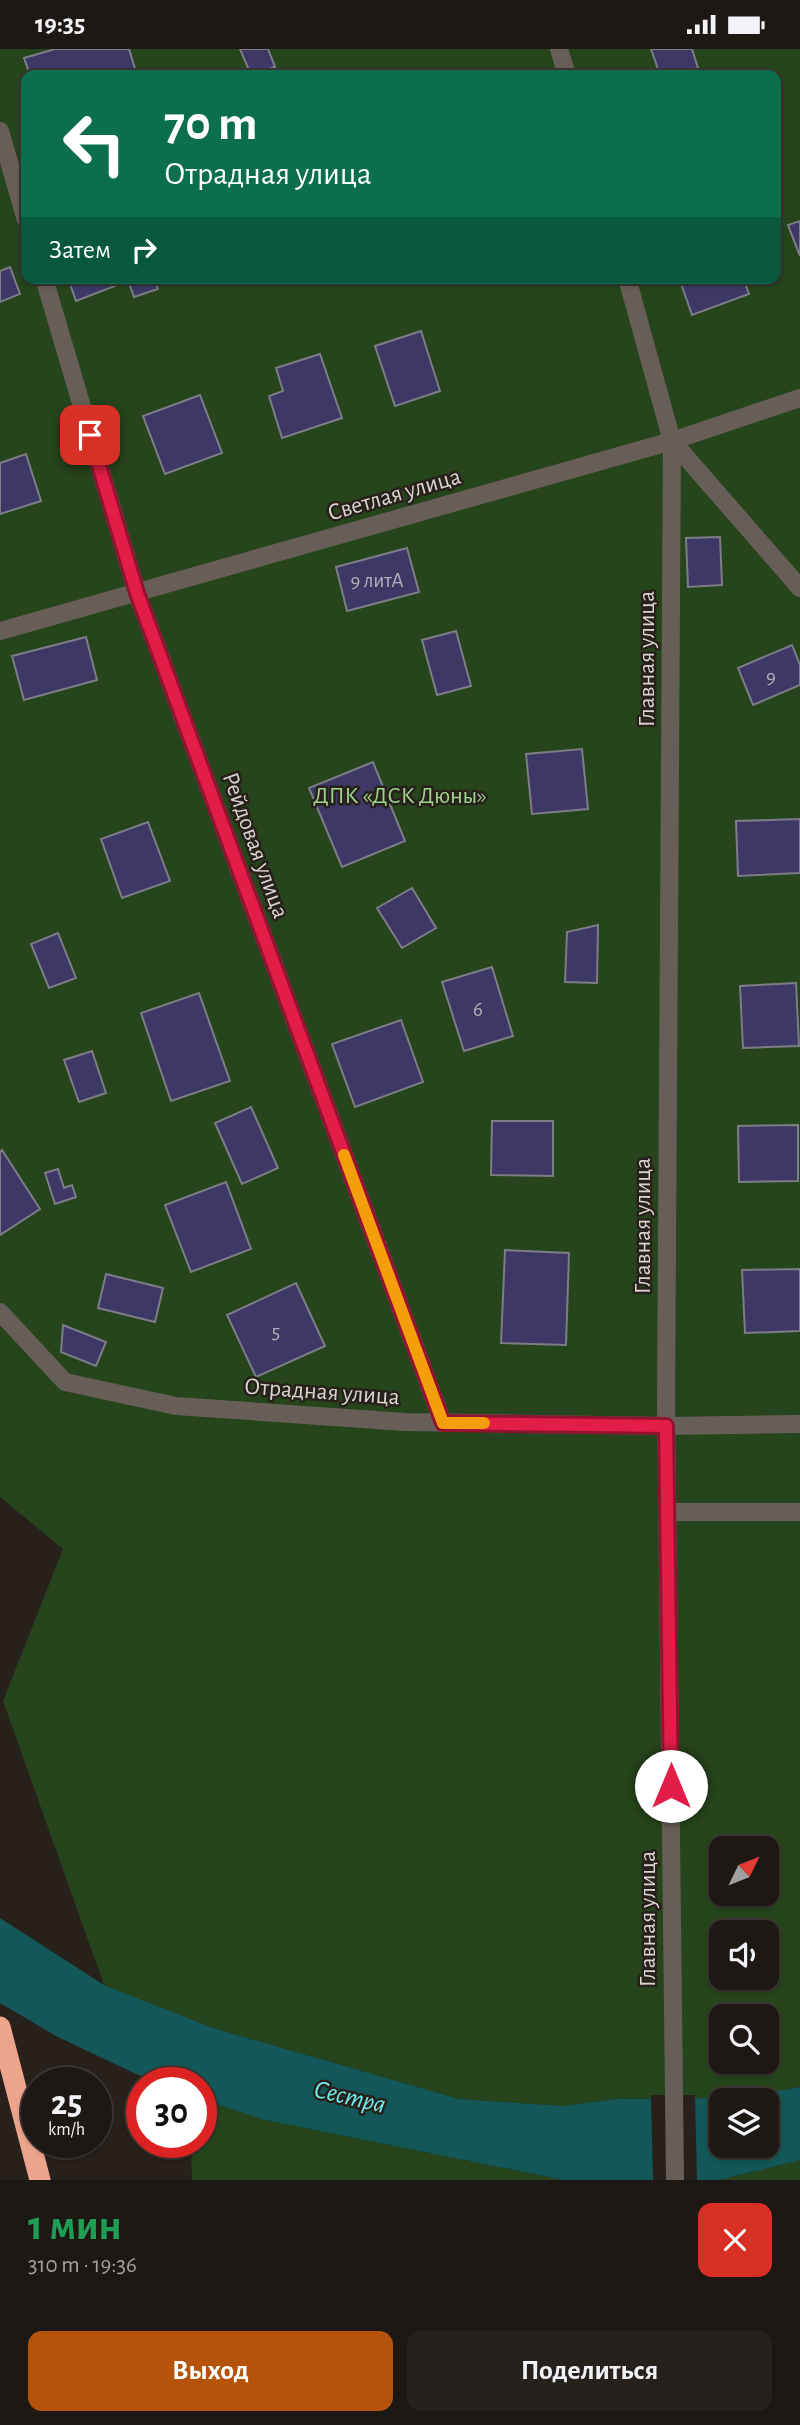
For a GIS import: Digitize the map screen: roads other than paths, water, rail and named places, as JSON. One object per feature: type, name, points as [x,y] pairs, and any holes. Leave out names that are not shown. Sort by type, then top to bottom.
[{"type":"highway","points":[[0,2027],[40,2180]]},
{"type":"street","points":[[559,49],[565,70]]},
{"type":"street","points":[[0,131],[21,203]]},
{"type":"street","name":"Рейдовая улица","points":[[46,284],[137,593],[443,1423]]},
{"type":"street","name":"Главная улица","points":[[628,284],[672,441],[666,1426],[675,2180]]},
{"type":"street","name":"Светлая улица","points":[[0,631],[672,441],[800,398]]},
{"type":"street","points":[[672,441],[800,588]]},
{"type":"street","name":"Отрадная улица","points":[[0,1312],[65,1382],[176,1406],[443,1423],[666,1426],[800,1424]]},
{"type":"street","points":[[669,1512],[800,1512]]},
{"type":"water","name":"Сестра","points":[[0,1918],[104,1985],[213,2028],[459,2099],[564,2106],[615,2099],[709,2098],[709,2158],[779,2158],[779,2091],[800,2087],[800,2160],[719,2180],[564,2180],[265,2120],[217,2104],[217,2067],[126,2067],[126,2069],[56,2036],[0,2003]]},
{"type":"park label","name":"ДПК «ДСК Дюны»","points":[[400,795]]}]
